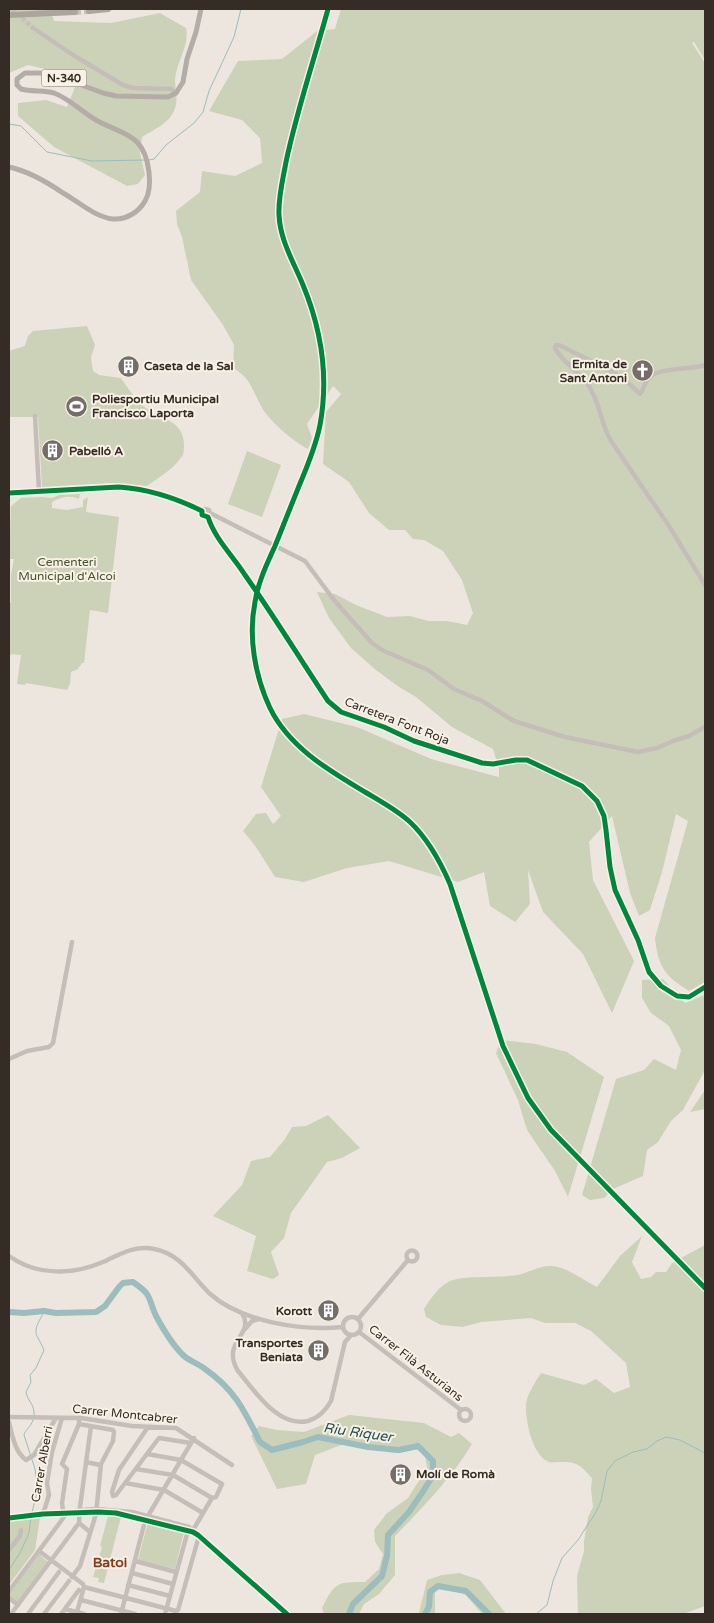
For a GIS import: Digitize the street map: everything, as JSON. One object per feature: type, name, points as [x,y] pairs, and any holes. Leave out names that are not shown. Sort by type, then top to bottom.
[{"type":"highway","points":[[89,11],[108,9]]},
{"type":"highway","points":[[9,15],[75,12]]},
{"type":"main road","points":[[176,93],[183,82],[186,59],[196,32],[201,9]]},
{"type":"main road","name":"N-340","points":[[9,167],[47,183],[96,214],[113,219],[129,216],[142,205],[148,190],[149,173],[145,153],[136,140],[97,120],[61,96],[47,91],[21,89],[17,84],[17,79],[25,73],[40,73],[60,77],[116,96],[163,98],[176,93]]},
{"type":"street","points":[[33,28],[73,55],[124,85],[133,88],[171,89],[176,93]]},
{"type":"street","points":[[705,365],[654,374],[646,382],[642,393],[638,394],[626,381],[609,369],[559,345],[555,347],[558,354],[588,384],[597,401],[605,429],[611,441],[657,508],[705,585]]},
{"type":"street","points":[[35,416],[39,491]]},
{"type":"street","points":[[9,493],[119,487],[135,488],[169,497],[202,511],[207,509],[209,515],[305,561],[330,596],[372,643],[382,650],[428,670],[454,689],[482,701],[510,719],[565,737],[638,752],[657,748],[689,736],[705,727]]},
{"type":"street","name":"Carretera Font Roja","points":[[209,515],[210,524],[224,547],[250,582],[328,701],[337,710],[384,727],[414,741],[476,762],[488,764],[527,760],[587,790],[597,801],[604,816],[614,890],[638,940],[649,972],[661,986],[676,996],[689,997],[705,987]]},
{"type":"street","points":[[9,1059],[27,1051],[49,1047],[53,1043],[72,942]]},
{"type":"street","points":[[9,1256],[33,1268],[46,1271],[65,1271],[98,1264],[131,1250],[154,1249],[179,1260],[214,1296],[241,1312],[300,1327],[343,1327]]},
{"type":"street","points":[[358,1319],[408,1260]]},
{"type":"street","points":[[241,1312],[245,1319],[245,1329]]},
{"type":"street","points":[[260,1318],[252,1322],[245,1329],[233,1349],[232,1358],[236,1368],[276,1414],[286,1420],[296,1422],[316,1418],[329,1405],[345,1342],[351,1335],[359,1332],[361,1327],[358,1319]]},
{"type":"street","points":[[351,1335],[345,1332],[344,1322],[348,1318],[358,1319]]},
{"type":"street","name":"Carrer Filà Asturians","points":[[359,1332],[460,1410]]},
{"type":"street","points":[[10,1417],[56,1418]]},
{"type":"street","name":"Carrer Montcabrer","points":[[9,1422],[18,1449],[23,1458],[28,1459],[34,1454],[56,1418],[62,1418],[79,1421],[176,1428],[192,1441],[232,1465]]},
{"type":"street","name":"Carrer Alberri","points":[[60,1513],[43,1514],[49,1495],[47,1483],[52,1452],[62,1418]]},
{"type":"street","points":[[9,1591],[64,1517],[62,1503],[67,1469],[62,1464],[79,1421]]},
{"type":"street","name":"Carrer Montcabrer","points":[[79,1421],[91,1426],[114,1430],[113,1442],[100,1464]]},
{"type":"street","points":[[12,1613],[79,1523],[91,1426]]},
{"type":"street","points":[[121,1613],[148,1515],[192,1441],[159,1438],[116,1495],[112,1495],[119,1470],[148,1427]]},
{"type":"street","points":[[146,1454],[181,1460],[222,1486],[216,1497],[212,1498],[191,1529],[176,1572],[166,1611]]},
{"type":"street","points":[[44,1614],[80,1566],[90,1532],[96,1509],[100,1464],[86,1462]]},
{"type":"street","points":[[136,1469],[173,1475],[212,1498]]},
{"type":"street","points":[[125,1483],[164,1490],[203,1513]]},
{"type":"street","points":[[82,1510],[96,1509],[148,1515],[191,1529],[198,1535],[178,1610],[166,1611],[84,1588]]},
{"type":"street","points":[[79,1523],[90,1532]]},
{"type":"street","points":[[9,1550],[20,1536],[21,1530]]},
{"type":"street","points":[[39,1551],[71,1579],[83,1584],[84,1588],[77,1612]]},
{"type":"street","points":[[135,1561],[176,1572]]},
{"type":"street","points":[[28,1614],[59,1572]]},
{"type":"street","points":[[132,1573],[173,1584]]},
{"type":"street","points":[[128,1585],[170,1596]]},
{"type":"street","points":[[68,1611],[79,1590]]},
{"type":"street","points":[[9,1598],[18,1605]]},
{"type":"street","points":[[81,1600],[121,1613],[135,1614]]},
{"type":"street","points":[[60,1614],[68,1611],[84,1614]]},
{"type":"green space","points":[[9,9],[50,9],[54,21],[111,23],[160,13],[186,28],[185,48],[175,80],[177,99],[175,107],[172,115],[165,123],[142,137],[140,153],[145,175],[138,184],[127,186],[54,147],[18,116],[18,103],[46,100],[67,107],[79,77],[28,65],[9,73]]},
{"type":"green space","points":[[341,9],[705,9],[705,60],[694,42],[692,43],[705,63],[705,982],[689,991],[664,970],[658,956],[655,938],[688,821],[676,814],[662,872],[650,910],[639,916],[630,893],[612,816],[589,842],[593,880],[634,961],[612,1013],[583,954],[543,912],[528,870],[530,904],[515,922],[490,906],[484,872],[458,882],[389,861],[347,868],[304,882],[275,877],[256,847],[243,831],[256,814],[266,813],[273,824],[281,816],[261,787],[282,719],[304,714],[357,727],[431,759],[499,777],[499,768],[493,749],[452,727],[416,697],[376,670],[351,648],[329,618],[317,592],[335,594],[356,605],[387,617],[410,616],[428,621],[447,621],[467,625],[473,613],[462,580],[443,551],[424,540],[413,539],[405,530],[389,530],[369,513],[349,482],[323,464],[326,412],[341,394],[333,386],[307,424],[312,438],[308,449],[296,442],[268,416],[260,405],[252,387],[233,368],[234,345],[223,325],[191,280],[182,237],[177,224],[176,211],[200,192],[202,171],[235,176],[262,163],[260,138],[242,120],[209,111],[238,61],[282,59],[317,31],[335,29]]},
{"type":"green space","name":"Poliesportiu Municipal Francisco Laporta","points":[[87,326],[95,345],[91,358],[93,371],[99,375],[121,378],[142,405],[169,420],[180,430],[183,436],[183,454],[177,463],[147,486],[112,483],[42,487],[38,417],[9,417],[9,351],[25,346],[28,336],[33,331]]},
{"type":"green space","points":[[247,451],[281,465],[262,517],[228,504]]},
{"type":"green space","name":"Cementeri Municipal d'Alcoi","points":[[80,494],[79,499],[69,497],[55,500],[52,502],[52,508],[67,510],[83,507],[83,500],[88,497],[86,512],[119,517],[108,613],[90,610],[84,663],[78,669],[71,672],[70,684],[67,690],[26,683],[25,685],[17,684],[21,655],[11,654],[9,659],[9,603],[11,603],[11,575],[14,559],[9,559],[11,506],[21,498],[52,498],[59,495]]},
{"type":"green space","points":[[663,979],[685,1003],[705,995],[705,1070],[683,1110],[671,1121],[658,1142],[647,1150],[643,1176],[615,1188],[604,1198],[590,1200],[582,1195],[616,1079],[644,1070],[654,1059],[676,1070],[681,1050],[669,1026],[651,1013],[642,998],[642,980]]},
{"type":"green space","points":[[501,1040],[536,1044],[567,1052],[604,1077],[568,1197],[555,1171],[527,1130],[518,1100],[496,1053]]},
{"type":"green space","points":[[705,1090],[705,1109],[690,1112]]},
{"type":"green space","points":[[328,1115],[360,1148],[342,1158],[327,1162],[291,1213],[284,1238],[271,1252],[279,1275],[273,1279],[247,1271],[256,1236],[213,1216],[242,1185],[251,1161],[270,1157],[292,1127],[306,1126]]},
{"type":"green space","points":[[642,1236],[632,1262],[641,1279],[651,1277],[656,1272],[666,1272],[672,1263],[705,1245],[705,1606],[683,1614],[578,1614],[577,1576],[584,1551],[588,1517],[593,1507],[592,1478],[582,1467],[575,1463],[549,1462],[538,1453],[528,1427],[526,1404],[532,1388],[541,1373],[584,1385],[596,1379],[614,1393],[630,1387],[626,1363],[591,1331],[575,1323],[545,1323],[531,1318],[481,1322],[463,1327],[441,1325],[426,1317],[424,1309],[438,1290],[450,1281],[464,1278],[518,1275],[548,1266],[558,1267],[575,1274],[597,1287],[620,1256]]},
{"type":"green space","points":[[349,1415],[424,1423],[451,1437],[459,1433],[472,1444],[446,1481],[395,1536],[395,1575],[379,1594],[364,1604],[359,1614],[324,1614],[322,1608],[334,1588],[348,1582],[365,1582],[379,1569],[383,1554],[375,1542],[374,1530],[386,1514],[408,1498],[427,1468],[424,1448],[394,1453],[344,1444],[315,1455],[306,1484],[277,1489],[251,1436],[259,1426],[277,1430],[304,1432]]},
{"type":"green space","points":[[41,1511],[35,1550],[9,1585],[9,1515]]},
{"type":"green space","points":[[108,1516],[121,1517],[104,1583],[98,1582],[99,1578],[93,1577],[102,1547],[100,1546]]},
{"type":"green space","points":[[148,1522],[184,1532],[175,1569],[138,1560]]},
{"type":"green space","points":[[39,1554],[48,1562],[18,1603],[9,1594]]},
{"type":"green space","points":[[459,1573],[480,1580],[506,1614],[482,1614],[466,1595],[445,1585],[435,1591],[435,1614],[416,1614],[419,1613],[427,1580],[442,1575]]},
{"type":"waterway","points":[[149,160],[154,159],[166,145],[194,123],[203,112],[209,91],[234,37],[241,9]]},
{"type":"waterway","points":[[9,124],[21,126],[47,152],[92,161],[145,160]]},
{"type":"waterway","name":"Riu Riquer","points":[[9,1312],[96,1312],[105,1306],[123,1283],[133,1282],[147,1294],[158,1320],[179,1350],[184,1356],[202,1367],[224,1385],[238,1401],[260,1442],[272,1450],[318,1437],[368,1447],[399,1450],[418,1446],[433,1461],[433,1475],[409,1512],[388,1535],[387,1556],[382,1576],[353,1604],[349,1614]]},
{"type":"waterway","points":[[34,1416],[33,1408],[26,1392],[31,1382],[30,1375],[36,1368],[44,1350],[36,1334],[44,1311]]},
{"type":"waterway","points":[[9,1570],[20,1553],[29,1533],[38,1489],[35,1469],[24,1435],[33,1420]]},
{"type":"waterway","points":[[536,1614],[547,1605],[553,1581],[562,1558],[578,1540],[596,1512],[601,1501],[607,1471],[615,1461],[633,1452],[647,1449],[666,1437],[680,1440],[705,1453]]},
{"type":"waterway","name":"Riu Riquer","points":[[425,1614],[429,1607],[430,1592],[438,1586],[466,1591],[489,1614]]},
{"type":"tunnel","points":[[12,9],[33,28]]},
{"type":"tunnel","points":[[75,12],[89,11]]},
{"type":"tunnel","points":[[61,1513],[82,1510]]},
{"type":"cycle path","points":[[328,9],[290,143],[279,209],[282,233],[315,319],[324,371],[323,407],[311,456],[263,573],[256,595],[252,629],[254,656],[260,683],[278,722],[299,746],[337,775],[400,814],[410,822],[428,843],[450,884],[503,1046],[528,1098],[551,1130],[705,1288]]},
{"type":"cycle path","points":[[9,493],[119,487],[162,495],[202,511],[202,515],[208,517],[220,540],[328,701],[341,712],[384,727],[414,741],[482,763],[493,764],[527,760],[582,786],[597,801],[604,816],[610,867],[615,890],[638,940],[649,972],[661,986],[677,996],[689,997],[705,987]]},
{"type":"cycle path","points":[[9,1518],[43,1514],[116,1513],[193,1532],[287,1614]]},
{"type":"place","name":"Caseta de la Sal","points":[[128,366]]},
{"type":"place","name":"Ermita de Sant Antoni","points":[[643,371]]},
{"type":"place","name":"Poliesportiu Municipal Francisco Laporta","points":[[76,406]]},
{"type":"place","name":"Pabelló A","points":[[53,451]]},
{"type":"place","name":"Korott","points":[[328,1311]]},
{"type":"place","name":"Transportes Beniata","points":[[319,1350]]},
{"type":"place","name":"Molí de Romà","points":[[400,1474]]},
{"type":"district","name":"Batoi","points":[[110,1562]]}]
